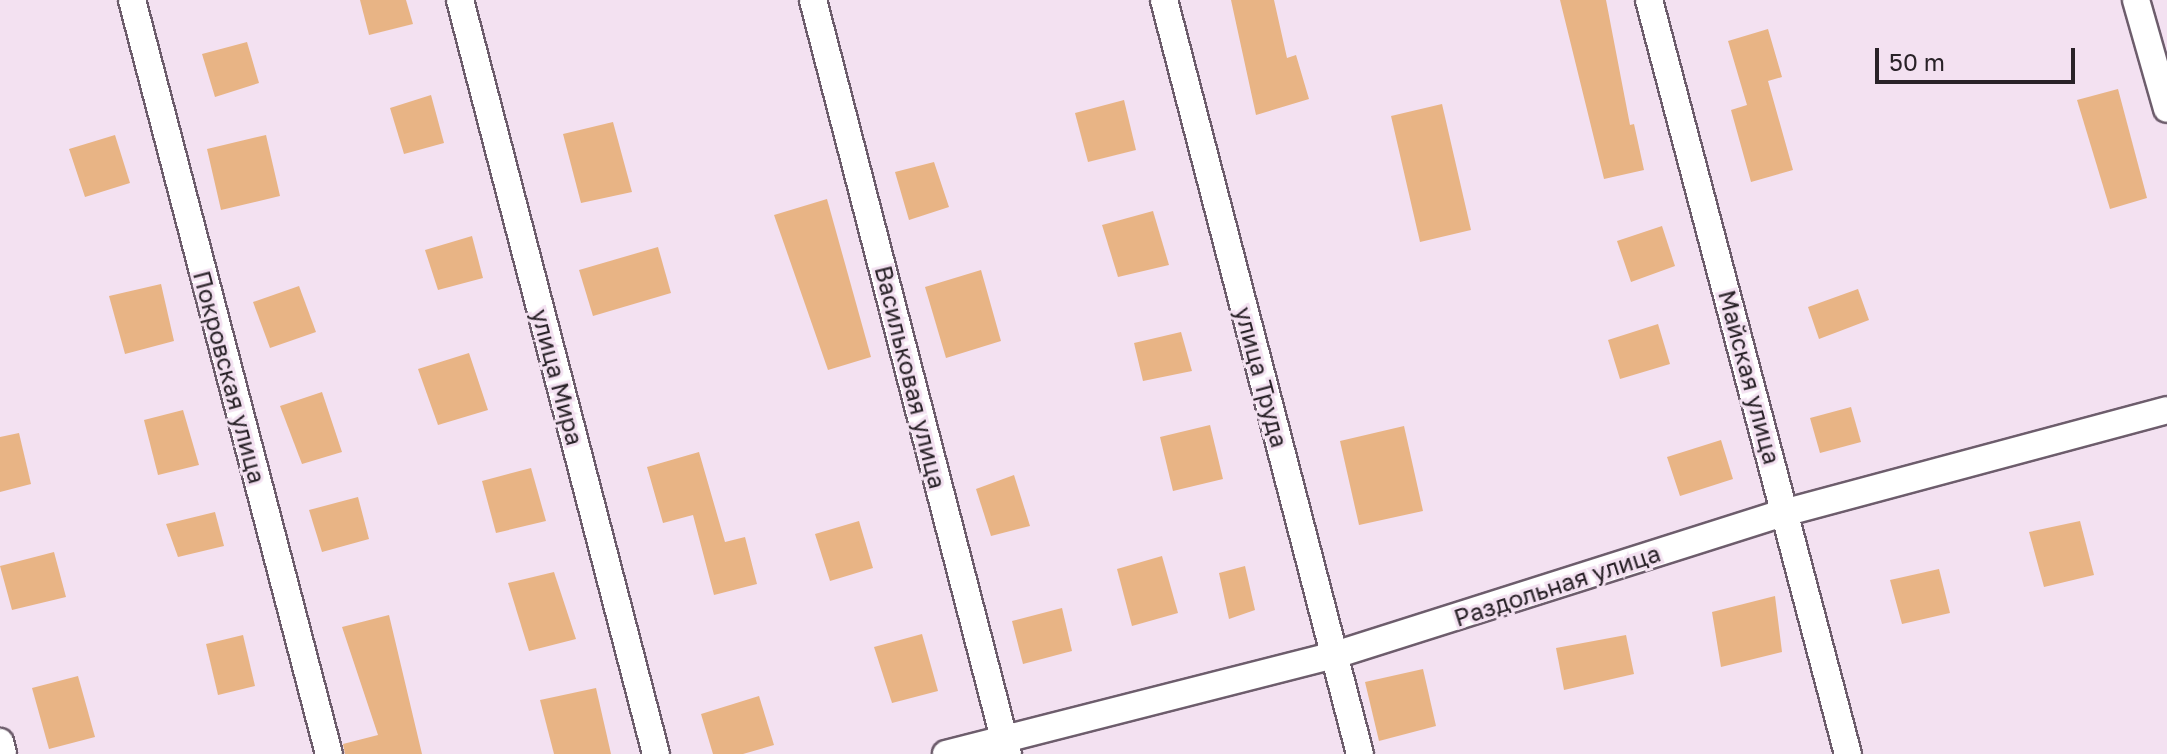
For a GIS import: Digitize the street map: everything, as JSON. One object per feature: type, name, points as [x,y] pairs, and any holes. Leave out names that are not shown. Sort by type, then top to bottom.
[{"type":"street","name":"Покровская улица","points":[[132,0],[329,754]]},
{"type":"street","name":"улица Мира","points":[[460,0],[656,754]]},
{"type":"street","name":"Васильковая улица","points":[[813,0],[1006,747]]},
{"type":"street","name":"улица Труда","points":[[1164,0],[1360,754]]},
{"type":"street","name":"Майская улица","points":[[1649,0],[1787,512],[1848,754]]},
{"type":"street","points":[[2136,0],[2167,109]]},
{"type":"street","name":"Раздольная улица","points":[[946,754],[1006,747],[1335,655],[1787,512],[2167,410]]},
{"type":"street","points":[[0,742],[3,754]]},
{"type":"building","points":[[360,0],[406,0],[413,24],[369,35]]},
{"type":"building","points":[[1231,0],[1274,0],[1287,58],[1296,55],[1309,99],[1256,115]]},
{"type":"building","points":[[1560,0],[1606,0],[1630,125],[1634,124],[1644,170],[1604,179]]},
{"type":"building","points":[[1768,29],[1782,77],[1768,81],[1793,170],[1751,182],[1731,110],[1747,105],[1728,41]]},
{"type":"building","points":[[247,42],[259,83],[215,97],[202,54]]},
{"type":"building","points":[[2118,89],[2147,198],[2110,209],[2077,100]]},
{"type":"building","points":[[431,95],[444,143],[404,154],[390,108]]},
{"type":"building","points":[[1124,100],[1136,150],[1088,162],[1075,113]]},
{"type":"building","points":[[1442,104],[1471,230],[1420,242],[1391,116]]},
{"type":"building","points":[[613,122],[632,192],[581,203],[563,134]]},
{"type":"building","points":[[115,135],[130,183],[85,197],[69,149]]},
{"type":"building","points":[[266,135],[280,196],[221,210],[207,149]]},
{"type":"building","points":[[934,162],[949,207],[909,220],[895,172]]},
{"type":"building","points":[[827,199],[871,357],[828,370],[774,215]]},
{"type":"building","points":[[1153,211],[1169,265],[1118,277],[1102,225]]},
{"type":"building","points":[[1662,226],[1675,266],[1631,282],[1617,241]]},
{"type":"building","points":[[472,236],[483,278],[438,290],[425,250]]},
{"type":"building","points":[[658,247],[671,293],[593,316],[579,270]]},
{"type":"building","points":[[981,270],[1001,341],[946,358],[925,287]]},
{"type":"building","points":[[161,284],[174,341],[125,354],[109,296]]},
{"type":"building","points":[[299,286],[316,332],[270,348],[253,302]]},
{"type":"building","points":[[1858,289],[1869,320],[1819,339],[1808,307]]},
{"type":"building","points":[[1658,324],[1670,364],[1620,379],[1608,340]]},
{"type":"building","points":[[1181,332],[1192,371],[1143,381],[1134,343]]},
{"type":"building","points":[[469,353],[488,410],[438,425],[418,369]]},
{"type":"building","points":[[322,392],[342,452],[302,464],[280,406]]},
{"type":"building","points":[[1851,407],[1861,442],[1820,453],[1810,418]]},
{"type":"building","points":[[183,410],[199,465],[158,475],[144,420]]},
{"type":"building","points":[[1210,425],[1223,479],[1173,491],[1160,437]]},
{"type":"building","points":[[1404,426],[1423,511],[1359,525],[1340,441]]},
{"type":"building","points":[[19,433],[31,484],[0,492],[0,437]]},
{"type":"building","points":[[1721,440],[1733,479],[1680,496],[1667,457]]},
{"type":"building","points":[[699,452],[725,542],[745,537],[757,584],[714,595],[693,515],[663,523],[647,467]]},
{"type":"building","points":[[531,468],[546,521],[496,533],[482,481]]},
{"type":"building","points":[[1014,475],[1030,526],[991,536],[976,489]]},
{"type":"building","points":[[358,497],[369,539],[322,552],[309,510]]},
{"type":"building","points":[[215,512],[224,546],[178,557],[166,524]]},
{"type":"building","points":[[859,521],[873,568],[830,581],[815,534]]},
{"type":"building","points":[[2080,521],[2094,575],[2044,587],[2029,532]]},
{"type":"building","points":[[54,552],[66,597],[12,610],[0,566]]},
{"type":"building","points":[[1162,556],[1178,613],[1132,626],[1117,569]]},
{"type":"building","points":[[1245,566],[1255,610],[1229,619],[1219,573]]},
{"type":"building","points":[[1939,569],[1950,613],[1902,624],[1890,580]]},
{"type":"building","points":[[554,572],[576,639],[529,651],[508,583]]},
{"type":"building","points":[[1775,596],[1782,652],[1721,667],[1712,612]]},
{"type":"building","points":[[1062,608],[1072,651],[1023,664],[1012,621]]},
{"type":"building","points":[[389,615],[422,754],[345,754],[343,744],[378,735],[342,627]]},
{"type":"building","points":[[922,634],[938,691],[892,703],[874,647]]},
{"type":"building","points":[[243,635],[255,686],[218,695],[206,644]]},
{"type":"building","points":[[1626,635],[1634,674],[1564,690],[1556,648]]},
{"type":"building","points":[[1423,669],[1436,726],[1379,741],[1365,682]]},
{"type":"building","points":[[78,676],[95,737],[49,749],[32,688]]},
{"type":"building","points":[[596,688],[611,754],[554,754],[540,700]]},
{"type":"building","points":[[759,696],[774,745],[743,754],[713,754],[701,714]]}]
